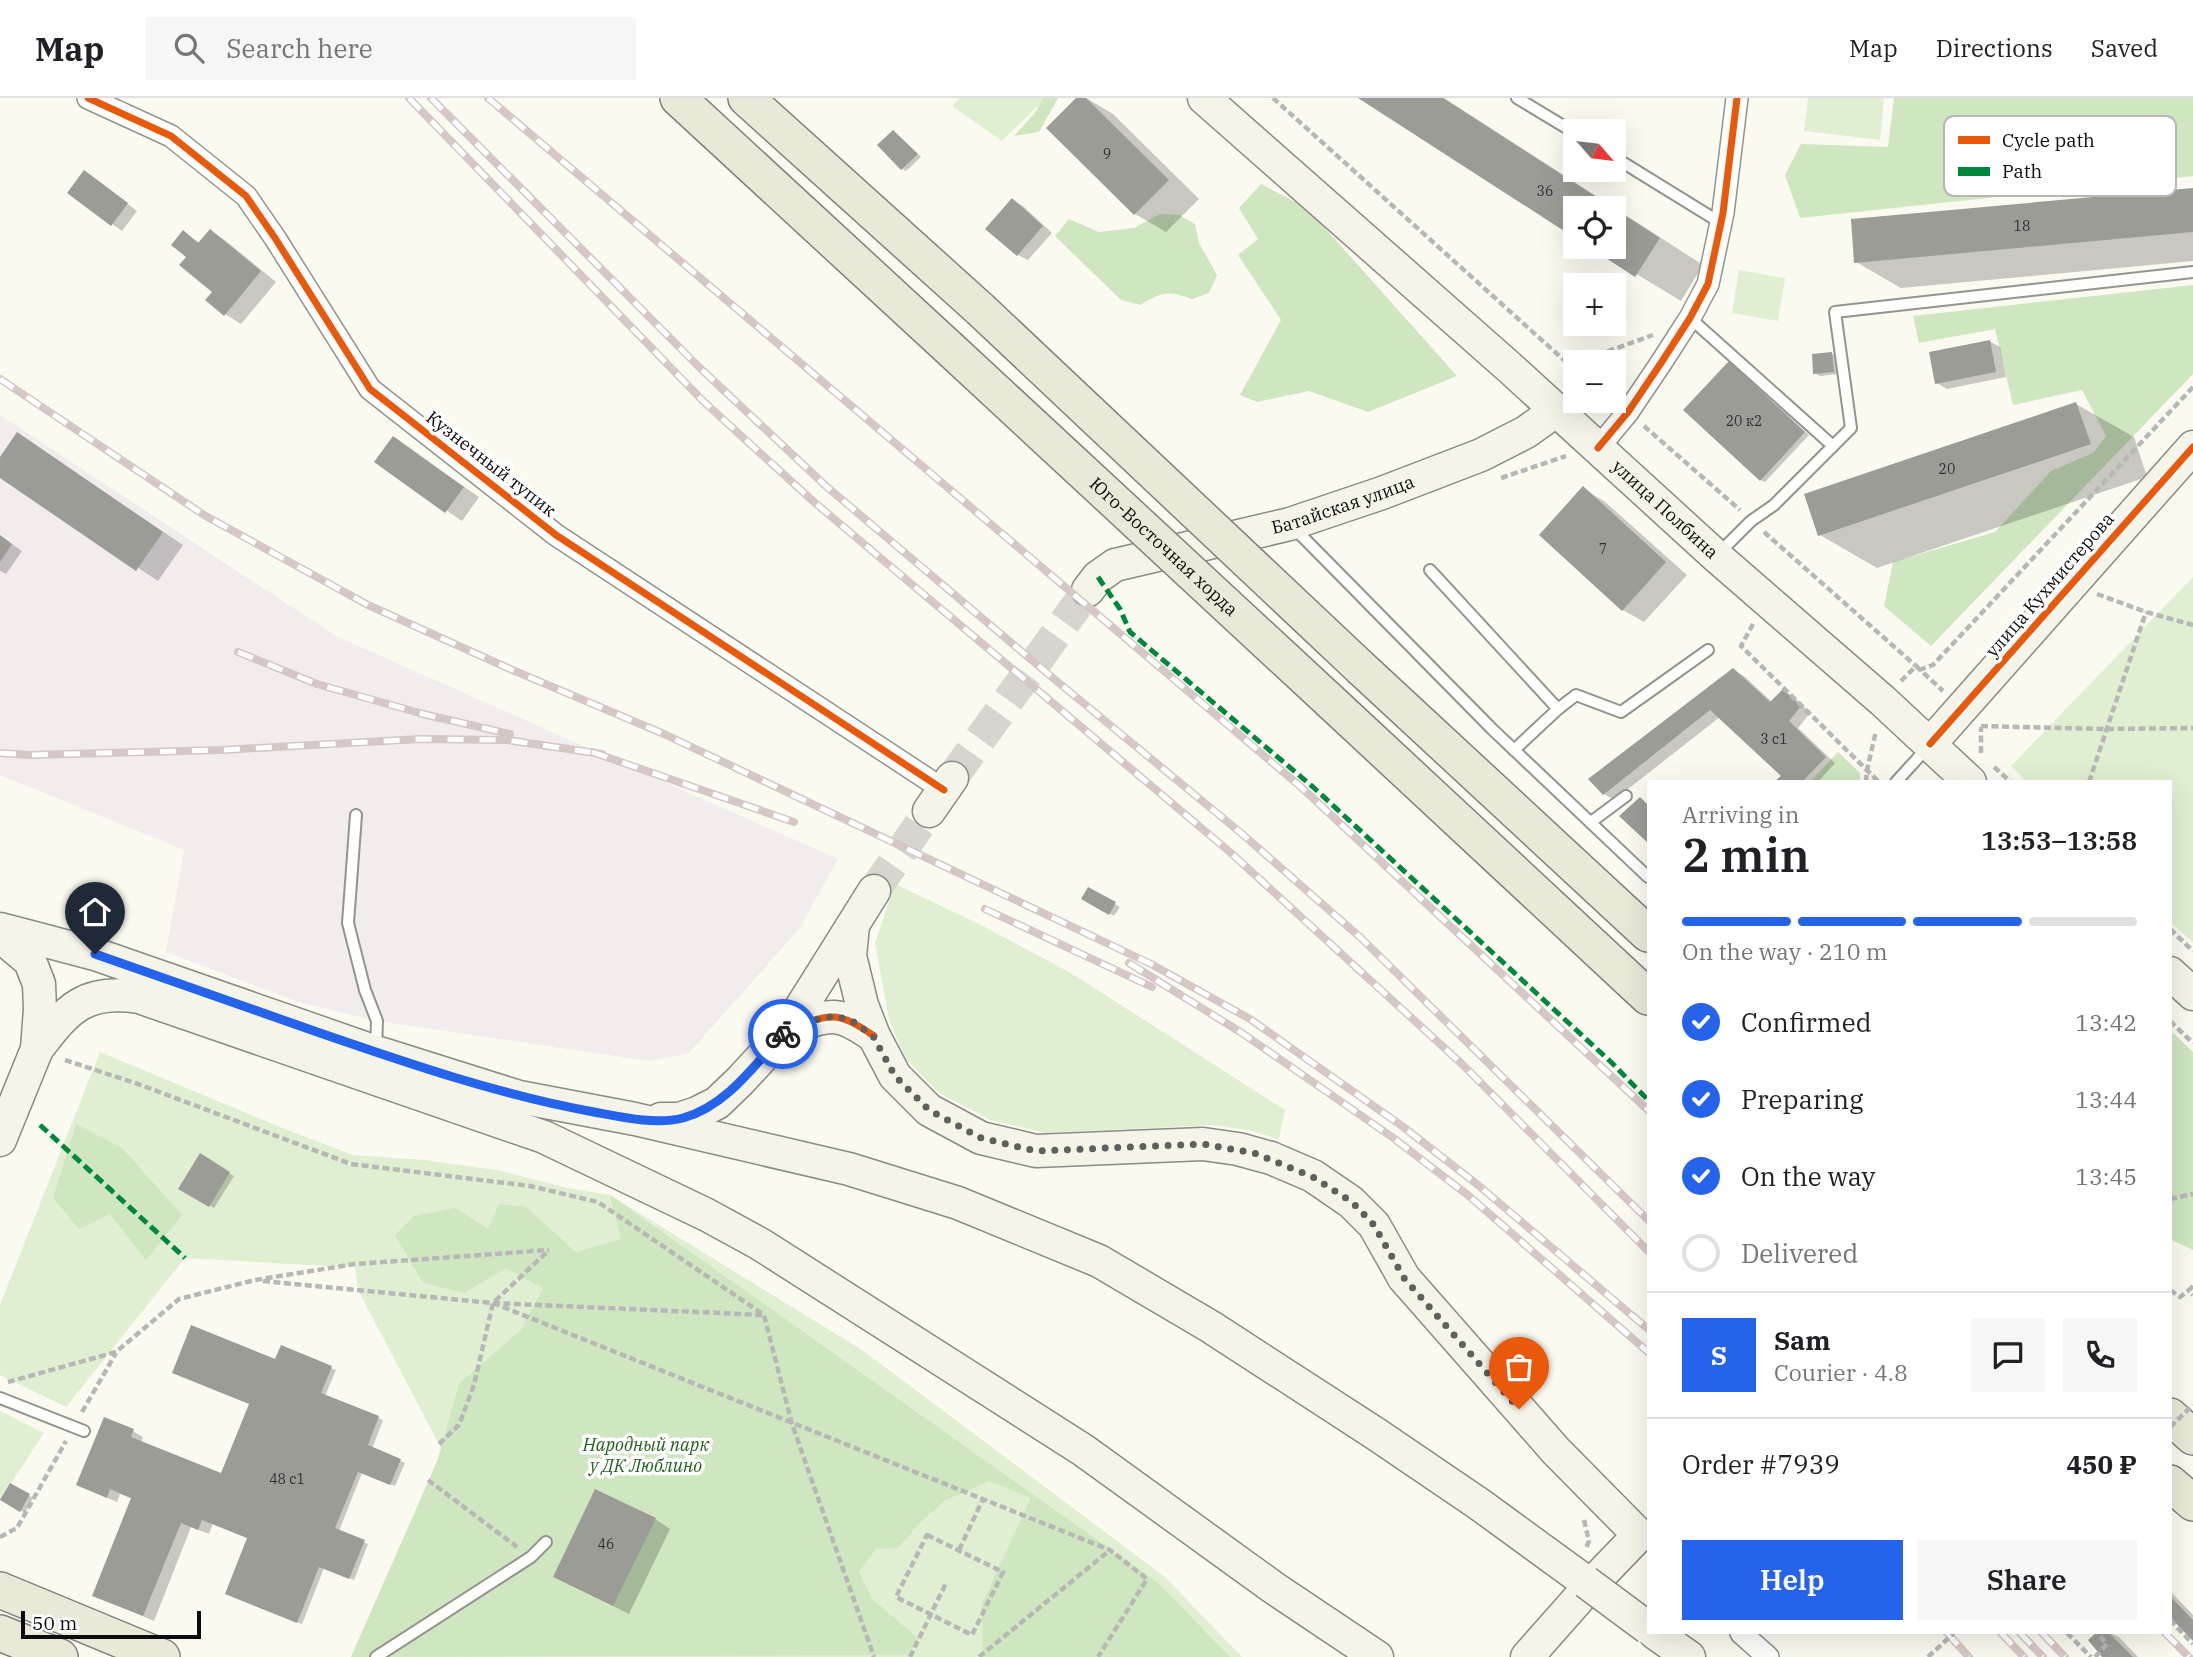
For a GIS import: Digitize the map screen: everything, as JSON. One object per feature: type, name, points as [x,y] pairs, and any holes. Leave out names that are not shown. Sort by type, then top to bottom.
[{"type":"main road","name":"Юго-Восточная хорда","points":[[678,98],[1647,997]]},
{"type":"main road","points":[[746,98],[980,309],[1647,933]]},
{"type":"main road","name":"улица Полбина","points":[[1204,98],[1557,410],[1583,451],[1716,556],[1883,701],[1968,780]]},
{"type":"main road","name":"Батайская улица","points":[[1088,590],[1098,577],[1115,565],[1290,524],[1382,493],[1481,455],[1527,432],[1557,410]]},
{"type":"main road","name":"улица Кухмистерова","points":[[1930,744],[1972,717],[2193,447]]},
{"type":"main road","points":[[635,1119],[679,1119],[717,1103],[787,1030],[874,891]]},
{"type":"main road","points":[[853,926],[850,956],[873,1036],[895,1076],[929,1110],[981,1138],[1036,1151],[1203,1144],[1238,1149],[1313,1177],[1352,1202],[1374,1225],[1404,1278],[1556,1451],[1644,1539],[1588,1588],[1527,1657]]},
{"type":"main road","points":[[0,929],[95,954],[376,1052],[519,1097],[635,1119],[849,1169],[958,1203],[1099,1261],[1210,1327],[1376,1434],[1479,1504],[1647,1627]]},
{"type":"main road","points":[[0,936],[30,961],[39,984],[40,1009],[51,1055]]},
{"type":"main road","points":[[2172,974],[2193,994]]},
{"type":"main road","points":[[0,1140],[51,1055],[64,1016],[95,996],[118,994],[139,997],[544,1137],[708,1215],[760,1244],[1083,1450],[1273,1588],[1377,1657]]},
{"type":"main road","points":[[787,1030],[834,1016],[851,1020],[873,1036]]},
{"type":"main road","points":[[2172,1418],[2193,1437]]},
{"type":"main road","points":[[1556,1451],[1594,1504],[1610,1539],[1601,1566],[1588,1588]]},
{"type":"main road","points":[[2172,1485],[2193,1503]]},
{"type":"main road","points":[[0,1590],[162,1657]]},
{"type":"main road","points":[[0,1633],[60,1657]]},
{"type":"main road","points":[[1657,1634],[1689,1657]]},
{"type":"street","name":"Кузнечный тупик","points":[[88,98],[171,136],[247,196],[370,389],[556,535],[942,793]]},
{"type":"street","points":[[1583,451],[1628,412],[1688,321],[1708,284],[1721,223],[1737,98]]},
{"type":"street","points":[[1742,1634],[1768,1657]]},
{"type":"lane","points":[[1517,98],[1563,126]]},
{"type":"lane","points":[[1626,164],[1721,223]]},
{"type":"lane","points":[[1716,556],[1751,521],[1774,505],[1851,428],[1835,312],[2193,272]]},
{"type":"lane","points":[[1688,321],[1833,446]]},
{"type":"lane","points":[[1290,524],[1514,750],[1647,876]]},
{"type":"lane","points":[[1430,570],[1558,709]]},
{"type":"lane","points":[[1514,750],[1576,695],[1621,712],[1708,650]]},
{"type":"lane","points":[[1898,780],[1930,744]]},
{"type":"lane","points":[[1591,822],[1626,796]]},
{"type":"lane","points":[[356,815],[348,923],[365,990],[377,1021],[376,1052]]},
{"type":"lane","points":[[0,1398],[79,1429]]},
{"type":"lane","points":[[376,1657],[531,1557],[546,1542]]},
{"type":"path","points":[[1273,98],[1563,360]]},
{"type":"path","points":[[1611,350],[1688,321]]},
{"type":"path","points":[[1866,780],[1883,701],[1918,668],[1933,665],[2193,387]]},
{"type":"path","points":[[1628,412],[1972,717],[1980,751],[2009,780]]},
{"type":"path","points":[[1491,481],[1583,451]]},
{"type":"path","points":[[2095,594],[2193,625]]},
{"type":"path","points":[[2091,780],[2146,612]]},
{"type":"path","points":[[1753,622],[1741,646],[1878,780]]},
{"type":"path","points":[[1972,717],[2106,729],[2193,728]]},
{"type":"path","points":[[2172,931],[2193,951]]},
{"type":"path","points":[[2172,1025],[2193,1043]]},
{"type":"path","points":[[51,1055],[138,1084],[351,1164],[530,1186],[598,1202],[764,1315],[792,1424],[874,1657]]},
{"type":"path","points":[[2172,1199],[2193,1194]]},
{"type":"path","points":[[0,1537],[17,1528],[79,1429],[116,1352],[178,1299],[255,1280],[355,1265],[549,1250],[494,1303],[474,1385],[459,1425],[439,1444]]},
{"type":"path","points":[[255,1280],[494,1303],[764,1315]]},
{"type":"path","points":[[2172,1291],[2180,1297],[2192,1290]]},
{"type":"path","points":[[494,1303],[1110,1550],[1147,1579],[1098,1657]]},
{"type":"path","points":[[0,1384],[116,1352]]},
{"type":"path","points":[[2172,1425],[2193,1405]]},
{"type":"path","points":[[428,1480],[531,1557]]},
{"type":"path","points":[[959,1550],[983,1499]]},
{"type":"path","points":[[927,1535],[959,1550],[1003,1572],[972,1635],[896,1597],[927,1535]]},
{"type":"path","points":[[979,1657],[1110,1550]]},
{"type":"path","points":[[910,1657],[946,1583]]},
{"type":"path","points":[[2172,1622],[2193,1644]]},
{"type":"path","points":[[1928,1657],[1953,1634]]},
{"type":"path","points":[[2068,1634],[2093,1657],[2108,1644],[2098,1634]]},
{"type":"shaded area","points":[[0,415],[336,636],[838,859],[799,929],[688,1054],[649,1061],[377,1021],[298,1002],[166,952],[184,850],[0,775]]},
{"type":"green space","points":[[960,98],[1046,98],[1002,141],[952,106]]},
{"type":"green space","points":[[1043,98],[1058,98],[1039,132],[1014,136],[1035,113]]},
{"type":"green space","points":[[1808,98],[1884,98],[1880,140],[1804,131]]},
{"type":"green space","points":[[1894,98],[2193,98],[2193,176],[2176,178],[2176,116],[1944,116],[1944,196],[2006,196],[1800,218],[1785,175],[1801,144],[1888,147]]},
{"type":"green space","points":[[1261,184],[1307,208],[1457,376],[1368,412],[1309,391],[1257,402],[1240,395],[1281,320],[1238,255],[1258,239],[1239,208]]},
{"type":"green space","points":[[1160,214],[1179,215],[1195,224],[1199,243],[1217,275],[1209,293],[1192,299],[1177,294],[1165,294],[1140,305],[1121,300],[1055,236],[1069,219],[1099,232],[1134,228]]},
{"type":"green space","points":[[1739,270],[1785,278],[1778,321],[1732,313]]},
{"type":"green space","points":[[2193,285],[2193,374],[1931,646],[1884,606],[1893,562],[1995,532],[2051,471],[2093,453],[2106,436],[2082,390],[2013,405],[1995,329],[1919,343],[1913,316]]},
{"type":"green space","points":[[2193,577],[2193,942],[2172,924],[2172,780],[2025,780],[2011,766]]},
{"type":"green space","points":[[1838,752],[1860,773],[1860,780],[1812,780]]},
{"type":"green space","points":[[895,884],[981,925],[1071,973],[1285,1110],[1279,1139],[1247,1130],[1212,1125],[1045,1133],[990,1120],[938,1092],[905,1058],[889,1020],[875,943]]},
{"type":"green space","points":[[2172,1032],[2193,1052],[2193,1250],[2172,1240]]},
{"type":"green space","name":"Народный парк у ДК Люблино","points":[[100,1052],[353,1155],[424,1160],[497,1170],[568,1188],[610,1195],[862,1350],[1165,1577],[1242,1657],[351,1657],[442,1450],[358,1290],[355,1265],[345,1267],[185,1258],[66,1407],[0,1375],[0,1305]]},
{"type":"green space","points":[[76,1124],[122,1148],[182,1215],[146,1260],[110,1214],[79,1229],[53,1198]]},
{"type":"green space","name":"Народный парк у ДК Люблино","points":[[610,1195],[1158,1583],[1230,1657],[981,1657],[982,1604],[1031,1498],[989,1481],[944,1501],[898,1548],[876,1549],[859,1572],[872,1599],[919,1639],[907,1655],[351,1657],[437,1462],[459,1384],[521,1330],[543,1288],[506,1268],[464,1293],[423,1283],[395,1235],[414,1216],[455,1208],[488,1229],[499,1204],[526,1207],[576,1252],[621,1239]],"holes":[[[595,1489],[655,1518],[613,1606],[553,1577]]]},
{"type":"green space","points":[[0,1411],[44,1433],[0,1500]]},
{"type":"building","points":[[1076,98],[1086,98],[1169,180],[1134,215],[1046,128]]},
{"type":"building","points":[[1358,98],[1443,98],[1563,175],[1563,182],[1574,182],[1595,196],[1563,196],[1563,230]]},
{"type":"building","points":[[893,130],[918,154],[901,170],[877,145]]},
{"type":"building","points":[[84,170],[128,203],[111,226],[67,193]]},
{"type":"building","points":[[2193,188],[2193,232],[1854,263],[1851,219],[2105,196],[2176,196],[2176,190]]},
{"type":"building","points":[[1012,198],[1043,226],[1017,256],[985,229]]},
{"type":"building","points":[[1626,216],[1660,238],[1635,277],[1607,259],[1626,259]]},
{"type":"building","points":[[210,229],[261,271],[224,316],[205,300],[212,292],[179,265],[186,257],[171,245],[183,230],[198,243]]},
{"type":"building","points":[[1990,340],[1996,372],[1935,384],[1929,352]]},
{"type":"building","points":[[1832,352],[1834,372],[1813,374],[1812,354]]},
{"type":"building","points":[[1729,361],[1805,432],[1760,481],[1683,410]]},
{"type":"building","points":[[2076,402],[2091,444],[1818,536],[1804,494]]},
{"type":"building","points":[[17,432],[163,532],[136,571],[0,478],[0,457]]},
{"type":"building","points":[[393,436],[464,487],[445,513],[374,462]]},
{"type":"building","points":[[1583,486],[1666,562],[1622,611],[1539,535]]},
{"type":"building","points":[[0,535],[12,544],[0,562]]},
{"type":"building","points":[[1733,668],[1770,702],[1783,689],[1801,706],[1789,721],[1826,757],[1804,780],[1776,780],[1781,776],[1710,710],[1603,795],[1588,779]]},
{"type":"building","points":[[1640,797],[1647,804],[1647,842],[1619,816]]},
{"type":"building","points":[[1088,887],[1116,902],[1109,915],[1081,899]]},
{"type":"building","points":[[200,1153],[230,1172],[209,1207],[178,1189]]},
{"type":"building","points":[[191,1325],[275,1359],[281,1345],[332,1366],[321,1393],[379,1416],[368,1445],[401,1459],[390,1485],[358,1472],[335,1528],[365,1540],[349,1579],[319,1567],[297,1623],[225,1594],[247,1538],[202,1520],[198,1530],[181,1523],[143,1616],[92,1596],[131,1498],[110,1489],[107,1498],[76,1485],[104,1417],[134,1429],[131,1437],[221,1473],[249,1404],[172,1373]]},
{"type":"building","points":[[10,1483],[30,1494],[20,1512],[0,1500]]},
{"type":"building","points":[[595,1489],[656,1518],[613,1606],[553,1577]]},
{"type":"building","points":[[2172,1598],[2193,1620],[2193,1641],[2172,1619]]},
{"type":"building","points":[[2095,1634],[2110,1634],[2133,1657],[2102,1657],[2088,1640]]},
{"type":"tunnel","points":[[952,778],[1088,590]]},
{"type":"tunnel","points":[[874,891],[929,811]]},
{"type":"railway","points":[[409,98],[704,402],[814,502],[1231,853],[1463,1065],[1647,1250]]},
{"type":"railway","points":[[431,98],[700,368],[827,487],[1241,833],[1361,938],[1647,1219]]},
{"type":"railway","points":[[488,98],[1301,787],[1647,1109]]},
{"type":"railway","points":[[0,379],[204,515],[368,605],[664,734],[1151,964],[1250,1019],[1402,1126],[1478,1185],[1647,1328]]},
{"type":"railway","points":[[238,652],[317,684],[423,714],[510,734]]},
{"type":"railway","points":[[0,753],[30,755],[222,750],[420,739],[507,740],[602,754]]},
{"type":"railway","points":[[592,752],[794,822]]},
{"type":"railway","points":[[985,909],[1152,987]]},
{"type":"railway","points":[[1129,963],[1242,1033],[1392,1137],[1469,1196],[1647,1351]]},
{"type":"railway","points":[[1948,1634],[1969,1657]]},
{"type":"railway","points":[[2002,1634],[2024,1657]]},
{"type":"railway","points":[[2021,1634],[2043,1657]]},
{"type":"railway","points":[[2043,1634],[2065,1657]]},
{"type":"railway","points":[[2166,1634],[2189,1657]]},
{"type":"marked path","points":[[1098,577],[1120,609],[1130,632],[1313,787],[1612,1063],[1647,1099]]},
{"type":"marked path","points":[[40,1125],[185,1258]]},
{"type":"cycle path","points":[[88,98],[171,136],[246,196],[370,389],[556,535],[944,790]]},
{"type":"cycle path","points":[[1598,448],[1628,412],[1661,363],[1708,284],[1723,213],[1737,98]]},
{"type":"cycle path","points":[[1930,744],[2193,447]]},
{"type":"cycle path","points":[[787,1030],[813,1020],[832,1017],[850,1021],[874,1036]]},
{"type":"way so far","points":[[783,1034],[815,1020],[834,1016],[851,1020],[873,1036],[895,1076],[929,1110],[981,1138],[1036,1151],[1203,1144],[1238,1149],[1271,1158],[1313,1177],[1352,1202],[1374,1225],[1404,1278],[1519,1409]]},
{"type":"route","points":[[95,954],[456,1078],[519,1097],[635,1119],[679,1119],[717,1103],[783,1034]]}]
